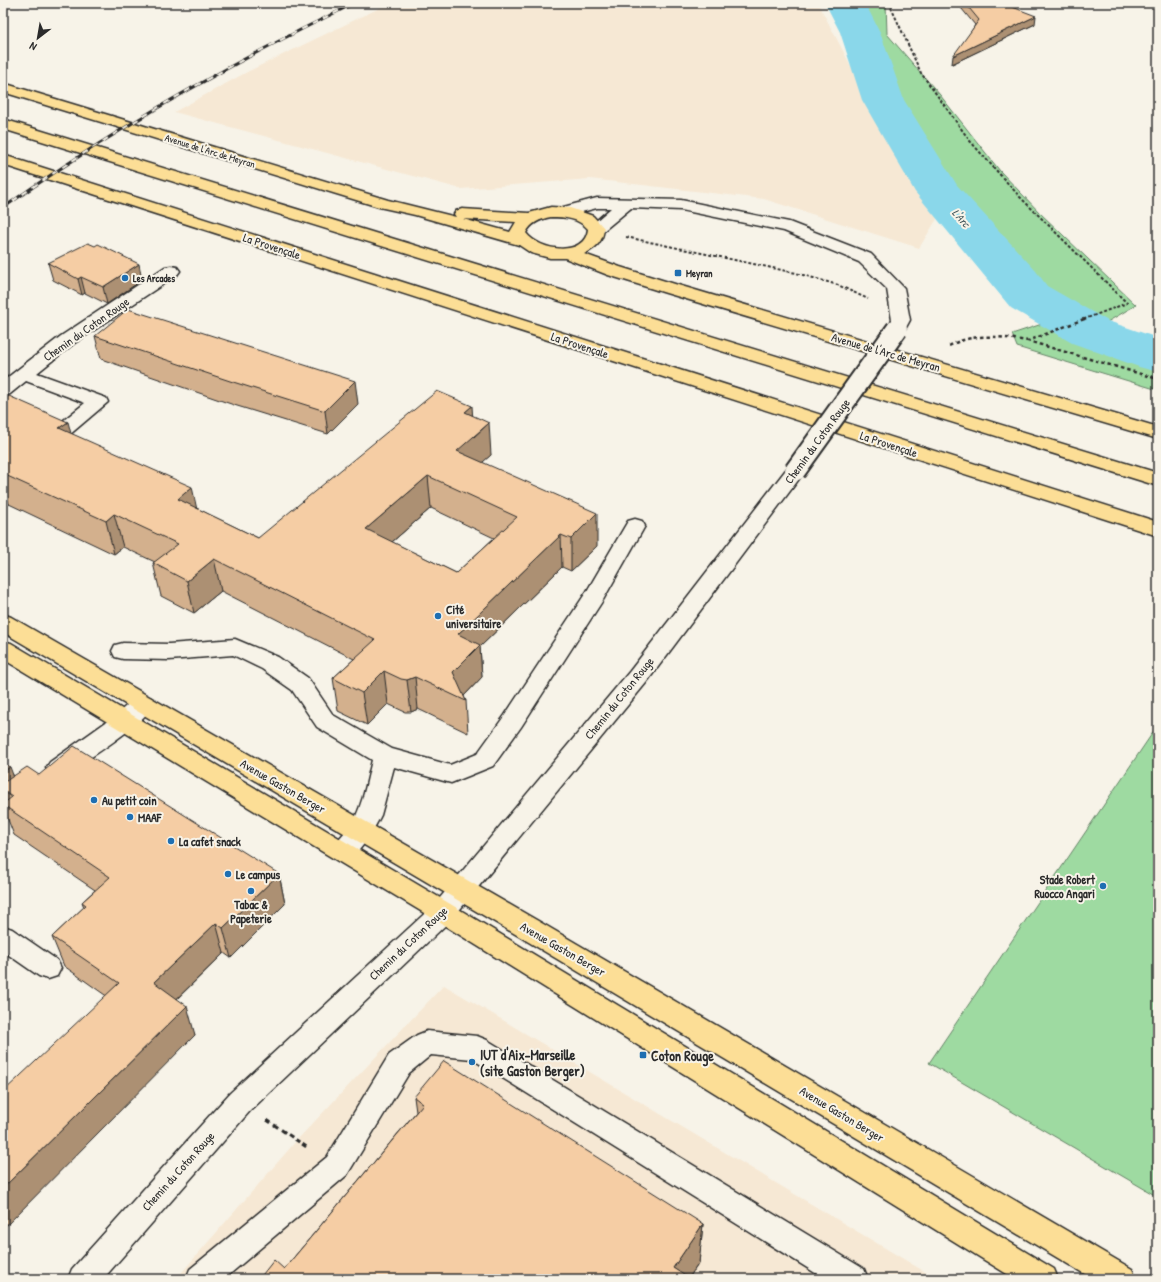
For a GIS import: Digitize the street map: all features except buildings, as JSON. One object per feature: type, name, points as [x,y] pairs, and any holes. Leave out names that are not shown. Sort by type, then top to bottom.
[{"type":"main road","name":"Avenue de l'Arc de Meyran","points":[[3,87],[385,204],[418,211],[522,241],[529,247],[540,251],[567,253],[614,271],[1158,433]]},
{"type":"main road","points":[[3,124],[1158,480]]},
{"type":"main road","name":"La Provençale","points":[[3,160],[1158,529]]},
{"type":"main road","name":"Avenue de l'Arc de Meyran","points":[[418,211],[529,218],[540,214],[562,212],[584,217],[596,233]]},
{"type":"main road","points":[[522,241],[518,233],[521,225],[529,218]]},
{"type":"main road","points":[[567,253],[580,250],[589,245],[596,233]]},
{"type":"main road","points":[[596,233],[600,250],[614,271]]},
{"type":"main road","name":"Avenue Gaston Berger","points":[[3,622],[460,889],[1121,1279]]},
{"type":"main road","name":"Avenue Gaston Berger","points":[[3,649],[443,912],[1043,1279]]},
{"type":"street","points":[[562,212],[597,203],[681,206],[789,227],[865,258],[895,288],[899,324]]},
{"type":"street","points":[[596,233],[627,203]]},
{"type":"street","name":"Chemin du Coton Rouge","points":[[3,390],[67,340],[171,271]]},
{"type":"street","name":"Chemin du Coton Rouge","points":[[83,1279],[240,1102],[443,912],[460,889],[638,677],[795,471],[899,324]]},
{"type":"street","points":[[23,374],[99,402],[61,432]]},
{"type":"street","points":[[123,651],[169,652],[235,647],[270,663],[300,684],[325,721],[385,756],[451,774],[485,760],[514,721],[595,595],[635,526]]},
{"type":"street","points":[[41,780],[124,721],[143,704]]},
{"type":"street","points":[[342,851],[360,831],[369,815],[385,756]]},
{"type":"street","points":[[3,937],[48,968]]},
{"type":"street","points":[[201,1279],[337,1166],[399,1064],[427,1043],[477,1048],[853,1279]]},
{"type":"path","points":[[889,3],[925,80],[989,164],[1035,213],[1126,303],[1047,335],[1028,341]]},
{"type":"path","points":[[596,233],[810,277],[838,285],[876,303],[899,324]]},
{"type":"path","points":[[944,350],[956,341],[979,336],[1028,341],[1158,379]]},
{"type":"path","points":[[240,1102],[337,1166]]},
{"type":"shaded area","points":[[390,3],[818,3],[876,114],[937,219],[919,248],[764,199],[590,179],[461,189],[174,112],[247,72]]},
{"type":"shaded area","name":"IUT d'Aix-Marseille (site Gaston Berger)","points":[[444,985],[937,1279],[176,1279],[297,1140]]},
{"type":"green space","points":[[845,3],[886,3],[887,34],[940,95],[1000,171],[1040,213],[1136,305],[1090,332],[1158,356],[1158,390],[1017,347],[1012,334],[1063,317],[1029,297],[1018,282],[938,192],[883,100],[860,32]]},
{"type":"green space","name":"Stade Robert Ruocco Angari","points":[[1158,725],[1158,1197],[929,1063]]},
{"type":"waterway","name":"L'Arc","points":[[845,3],[860,32],[883,100],[938,192],[1018,282],[1029,297],[1090,332],[1158,356]]},
{"type":"railway","points":[[3,208],[88,151],[174,98],[264,49],[355,3]]},
{"type":"place","name":"Meyran","points":[[678,273]]},
{"type":"place","name":"Les Arcades","points":[[125,278]]},
{"type":"place","name":"Cité universitaire","points":[[438,616]]},
{"type":"place","name":"Au petit coin","points":[[94,800]]},
{"type":"place","name":"MAAF","points":[[130,817]]},
{"type":"place","name":"La cafet snack","points":[[171,841]]},
{"type":"place","name":"Le campus","points":[[228,874]]},
{"type":"place","name":"Stade Robert Ruocco Angari","points":[[1103,886]]},
{"type":"place","name":"Tabac & Papeterie","points":[[251,891]]},
{"type":"place","name":"Coton Rouge","points":[[643,1055]]},
{"type":"place","name":"IUT d'Aix-Marseille (site Gaston Berger)","points":[[472,1062]]}]
